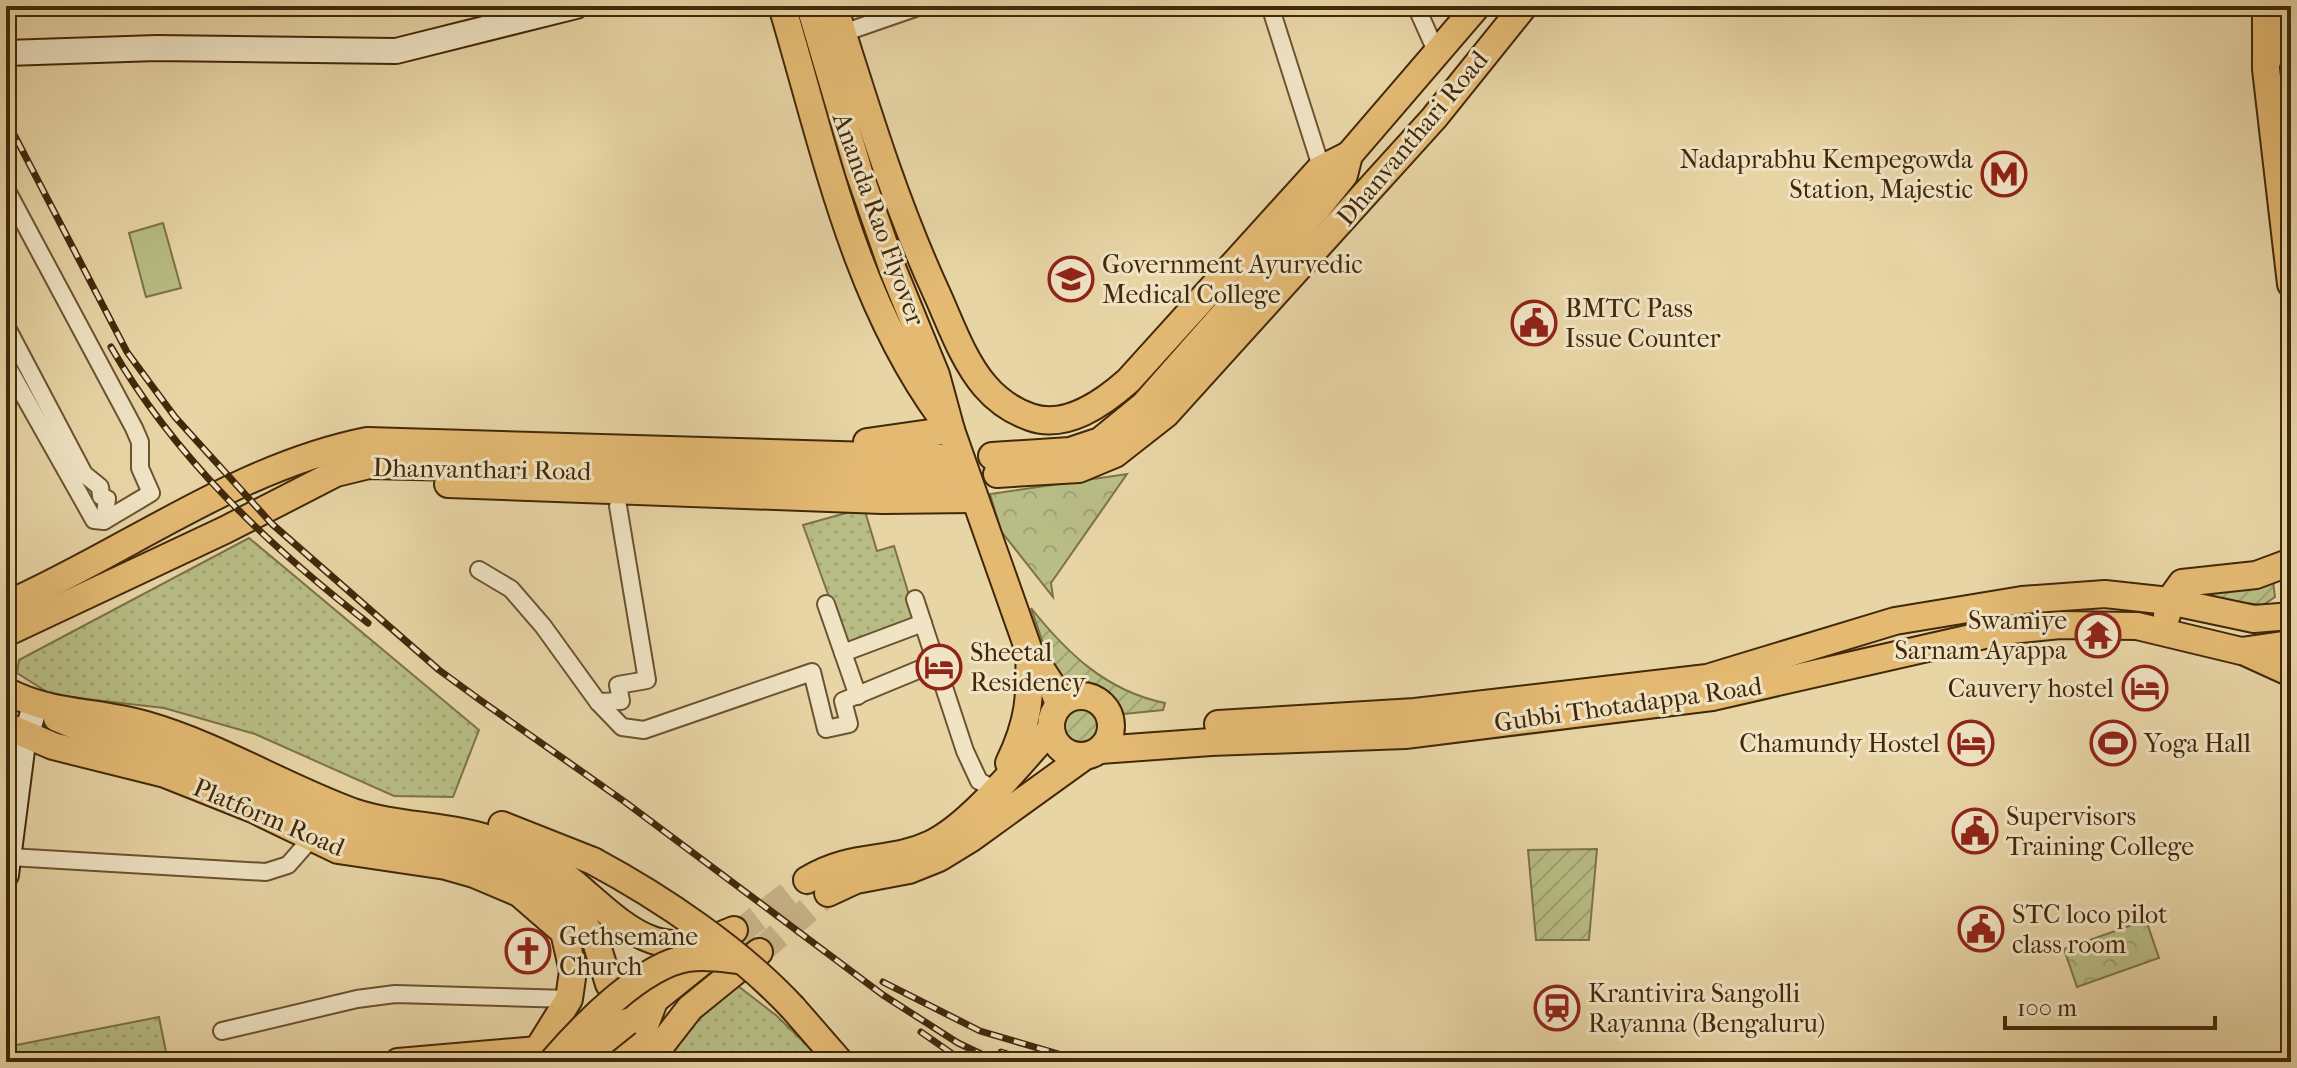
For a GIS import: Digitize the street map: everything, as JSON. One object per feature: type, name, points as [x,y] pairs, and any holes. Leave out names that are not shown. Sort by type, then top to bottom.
[{"type":"main road","points":[[6,53],[157,48],[396,51],[576,6]]},
{"type":"main road","points":[[782,6],[844,218],[863,269],[949,453]]},
{"type":"main road","points":[[800,6],[824,54]]},
{"type":"main road","name":"Ananda Rao Flyover","points":[[810,6],[859,172],[896,278],[936,375],[949,453],[975,499],[1029,651]]},
{"type":"main road","points":[[834,6],[914,244],[962,350],[985,386]]},
{"type":"main road","name":"Dhanvanthari Road","points":[[1477,6],[1349,155],[1344,175],[1326,179],[1157,393],[1100,441],[1070,451],[994,465],[1079,469],[1115,454],[1166,414],[1434,118],[1524,6]]},
{"type":"main road","points":[[2266,6],[2266,69],[2290,268]]},
{"type":"main road","points":[[2285,6],[2291,59]]},
{"type":"main road","points":[[896,278],[918,288],[960,369],[1005,405],[1032,418],[1059,421],[1102,404],[1128,381],[1326,179]]},
{"type":"main road","name":"Dhanvanthari Road","points":[[8,606],[160,524],[319,450],[367,441],[398,430],[555,431],[889,441],[949,453]]},
{"type":"main road","name":"Dhanvanthari Road","points":[[6,633],[225,530],[336,473],[369,465],[949,453]]},
{"type":"main road","points":[[298,491],[375,481],[868,500],[975,499]]},
{"type":"main road","points":[[2164,633],[2169,601],[2182,583],[2256,575],[2291,562]]},
{"type":"main road","name":"Gubbi Thotadappa Road","points":[[1099,746],[1707,678],[1895,621],[1962,607],[2105,594],[2169,601],[2254,619],[2291,616]]},
{"type":"main road","name":"Gubbi Thotadappa Road","points":[[1099,746],[1405,735],[1712,697],[2002,631],[2108,625],[2164,633],[2241,651],[2291,644]]},
{"type":"main road","points":[[1029,651],[1051,684],[1055,717],[1053,739],[1066,752],[1099,746]]},
{"type":"main road","points":[[996,796],[1027,724],[1031,691],[1029,651]]},
{"type":"main road","points":[[2241,651],[2291,673]]},
{"type":"main road","points":[[6,681],[35,706],[110,715],[147,725],[209,746],[354,812],[428,824],[500,842],[539,860],[574,884],[616,921],[650,942],[671,946],[742,944]]},
{"type":"main road","points":[[6,691],[76,727],[215,770],[349,829],[465,850],[505,865],[558,895],[574,909],[596,942],[609,984]]},
{"type":"main road","points":[[996,796],[1055,717],[1077,695],[1097,700],[1105,707],[1099,746]]},
{"type":"main road","points":[[8,866],[15,740],[35,706]]},
{"type":"main road","name":"Platform Road","points":[[15,740],[53,746],[165,774],[253,809],[310,840],[369,856],[460,870],[519,893],[554,921],[569,942],[573,971],[569,999],[540,1058]]},
{"type":"main road","points":[[818,887],[840,863],[932,844],[996,796],[1099,746]]},
{"type":"main road","points":[[428,824],[439,814],[460,815],[500,825],[593,861],[742,944],[840,1062]]},
{"type":"main road","points":[[577,1062],[627,1022],[742,944]]},
{"type":"main road","points":[[398,1062],[452,1058],[540,1058],[659,967],[742,944]]},
{"type":"main road","points":[[648,1062],[742,944]]},
{"type":"main road","points":[[620,1062],[640,1038],[653,1004]]},
{"type":"street","points":[[843,33],[921,6]]},
{"type":"street","points":[[1270,6],[1326,179]]},
{"type":"street","points":[[1416,6],[1436,51]]},
{"type":"street","points":[[6,189],[140,442],[140,468],[151,493],[104,521],[94,520],[6,364]]},
{"type":"street","points":[[6,326],[84,474],[100,487],[101,496],[107,499],[104,521]]},
{"type":"street","points":[[598,702],[621,701],[618,685],[647,680],[618,506]]},
{"type":"street","points":[[479,570],[511,589],[543,626],[598,702],[622,727],[644,730],[812,672],[826,729],[849,724],[843,701],[935,663]]},
{"type":"street","points":[[915,599],[979,781],[996,796]]},
{"type":"street","points":[[826,604],[858,696]]},
{"type":"street","points":[[843,653],[923,623]]},
{"type":"street","points":[[8,866],[266,872],[288,865],[310,840]]},
{"type":"street","points":[[222,1031],[357,999],[395,994],[569,999]]},
{"type":"green space","points":[[163,223],[181,288],[146,297],[129,233]]},
{"type":"green space","points":[[1127,474],[1051,583],[1053,597],[1001,531],[990,494]]},
{"type":"green space","points":[[864,508],[877,551],[894,546],[916,618],[846,644],[803,525]]},
{"type":"green space","points":[[249,538],[479,730],[453,797],[394,796],[255,734],[164,708],[52,695],[17,673],[19,660]]},
{"type":"green space","points":[[2273,581],[2275,597],[2263,605],[2209,599],[2191,588]]},
{"type":"green space","points":[[1031,608],[1089,668],[1124,689],[1165,703],[1163,710],[1124,714],[1113,697],[1084,679],[1058,687]]},
{"type":"green space","points":[[1081,706],[1094,711],[1099,724],[1094,737],[1081,742],[1068,737],[1063,724],[1068,711]]},
{"type":"green space","points":[[1597,849],[1589,940],[1536,940],[1528,850]]},
{"type":"green space","points":[[2146,920],[2159,958],[2077,987],[2064,949]]},
{"type":"green space","points":[[738,986],[777,1016],[824,1062],[665,1062],[695,1019]]},
{"type":"green space","points":[[159,1017],[168,1062],[6,1062],[6,1047]]},
{"type":"tunnel","points":[[737,934],[807,880]]},
{"type":"tunnel","points":[[759,952],[828,893]]},
{"type":"railway","points":[[6,119],[127,352],[175,417],[272,524],[439,670],[625,802],[883,995],[958,1043],[998,1062]]},
{"type":"railway","points":[[111,347],[136,388],[194,463],[260,531],[368,623]]},
{"type":"railway","points":[[883,982],[980,1031],[1086,1062]]},
{"type":"railway","points":[[921,1032],[964,1062]]},
{"type":"railway","points":[[1001,1052],[1033,1062]]},
{"type":"place","name":"Nadaprabhu Kempegowda Station, Majestic","points":[[2004,174]]},
{"type":"place","name":"Government Ayurvedic Medical College","points":[[1071,279]]},
{"type":"place","name":"BMTC Pass Issue Counter","points":[[1534,323]]},
{"type":"place","name":"Swamiye Sarnam Ayappa","points":[[2098,635]]},
{"type":"place","name":"Sheetal Residency","points":[[939,667]]},
{"type":"place","name":"Cauvery hostel","points":[[2145,688]]},
{"type":"place","name":"Chamundy Hostel","points":[[1971,743]]},
{"type":"place","name":"Yoga Hall","points":[[2113,743]]},
{"type":"place","name":"Supervisors Training College","points":[[1975,831]]},
{"type":"place","name":"STC loco pilot class room","points":[[1981,929]]},
{"type":"place","name":"Gethsemane Church","points":[[528,951]]},
{"type":"place","name":"Krantivira Sangolli Rayanna (Bengaluru)","points":[[1557,1008]]}]
